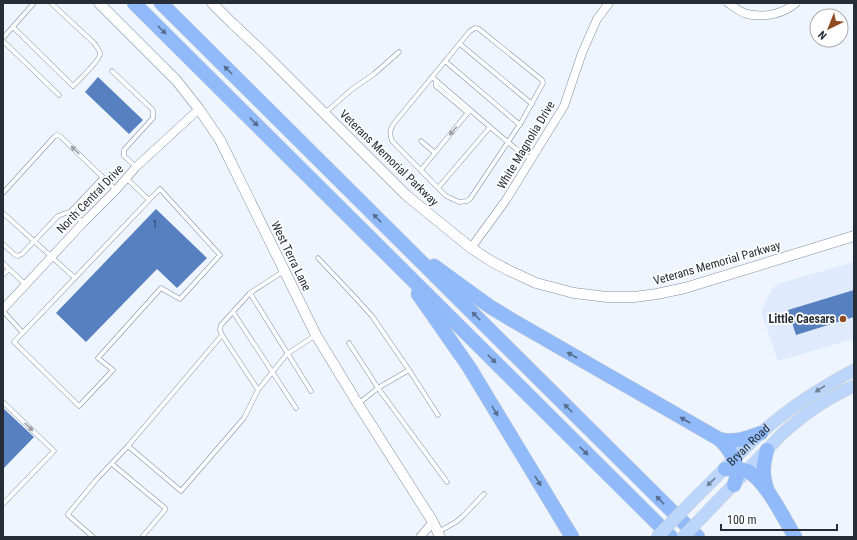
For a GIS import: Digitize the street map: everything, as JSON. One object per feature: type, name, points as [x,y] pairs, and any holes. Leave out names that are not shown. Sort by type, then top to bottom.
[{"type":"highway","points":[[134,3],[671,537]]},
{"type":"highway","points":[[161,3],[698,537]]},
{"type":"highway","points":[[404,245],[484,303],[726,444],[730,450],[737,476],[734,485]]},
{"type":"highway","points":[[385,252],[418,295],[469,367],[572,537]]},
{"type":"highway","points":[[719,439],[737,441],[761,433]]},
{"type":"highway","points":[[767,450],[763,465],[764,482],[795,537]]},
{"type":"highway","points":[[735,467],[752,475],[768,491]]},
{"type":"main road","name":"Bryan Road","points":[[735,467],[761,433],[792,407],[816,391],[854,370]]},
{"type":"main road","name":"Bryan Road","points":[[657,537],[698,495],[735,467],[767,450],[803,415],[854,386]]},
{"type":"main road","name":"Bryan Road","points":[[683,537],[734,485]]},
{"type":"street","name":"West Terra Lane","points":[[99,3],[176,80],[199,109],[220,140],[316,335],[433,522],[439,534]]},
{"type":"street","name":"Veterans Memorial Parkway","points":[[212,3],[264,53],[406,196],[470,248],[508,270],[526,278],[574,293],[607,297],[634,297],[685,288],[854,236]]},
{"type":"street","name":"White Magnolia Drive","points":[[470,248],[506,200],[564,106],[582,53],[597,19],[609,3]]},
{"type":"street","points":[[728,3],[747,14],[771,15],[782,12],[796,3]]},
{"type":"street","name":"North Central Drive","points":[[3,310],[136,168],[199,109]]},
{"type":"street","points":[[420,537],[433,522]]},
{"type":"lane","points":[[34,3],[3,40],[59,95]]},
{"type":"lane","points":[[13,27],[73,86],[98,60],[100,54],[99,49],[52,3]]},
{"type":"lane","points":[[475,28],[479,29],[542,80],[543,83],[520,125],[467,202],[459,202],[446,196],[392,141],[390,136],[391,128],[395,122],[445,61],[475,28]]},
{"type":"lane","points":[[460,44],[532,104]]},
{"type":"lane","points":[[324,113],[351,90],[374,74],[399,52]]},
{"type":"lane","points":[[445,61],[520,125]]},
{"type":"lane","points":[[112,71],[153,110],[153,118],[124,150],[124,156],[136,168]]},
{"type":"lane","points":[[432,77],[469,112],[531,160]]},
{"type":"lane","points":[[420,170],[469,112]]},
{"type":"lane","points":[[438,188],[490,127]]},
{"type":"lane","points":[[3,193],[57,135],[60,136],[116,190]]},
{"type":"lane","points":[[421,141],[435,153]]},
{"type":"lane","points":[[3,244],[15,255],[18,256],[22,254],[58,216],[71,211],[103,177]]},
{"type":"lane","points":[[126,179],[149,200]]},
{"type":"lane","points":[[160,189],[220,255],[180,299],[161,288],[98,358],[113,370],[79,406],[14,342],[75,278],[160,189]]},
{"type":"lane","points":[[71,211],[83,223]]},
{"type":"lane","points":[[3,213],[75,278]]},
{"type":"lane","points":[[318,258],[372,316],[438,415]]},
{"type":"lane","points":[[3,263],[26,285]]},
{"type":"lane","points":[[3,275],[9,269]]},
{"type":"lane","points":[[258,390],[222,335],[220,330],[221,325],[250,293],[284,271]]},
{"type":"lane","points":[[250,293],[311,391]]},
{"type":"lane","points":[[3,310],[23,332]]},
{"type":"lane","points":[[233,312],[296,408]]},
{"type":"lane","points":[[93,537],[68,516],[68,514],[222,335]]},
{"type":"lane","points":[[128,446],[181,490],[244,418],[258,390],[287,354],[316,335]]},
{"type":"lane","points":[[349,343],[378,388],[447,482]]},
{"type":"lane","points":[[358,404],[378,388],[408,370]]},
{"type":"lane","points":[[3,402],[54,451],[3,504]]},
{"type":"lane","points":[[112,464],[165,508],[165,510],[142,537]]},
{"type":"lane","points":[[439,534],[463,516],[484,494]]},
{"type":"shaded area","points":[[854,262],[854,339],[778,361],[761,312],[770,292],[777,284]]},
{"type":"building","points":[[98,77],[143,120],[129,134],[85,92]]},
{"type":"building","points":[[156,209],[207,258],[177,288],[157,269],[86,342],[56,313]]},
{"type":"building","points":[[854,290],[854,317],[796,335],[788,310]]},
{"type":"building","points":[[3,408],[34,437],[3,469]]},
{"type":"place","name":"Little Caesars","points":[[843,319]]}]
